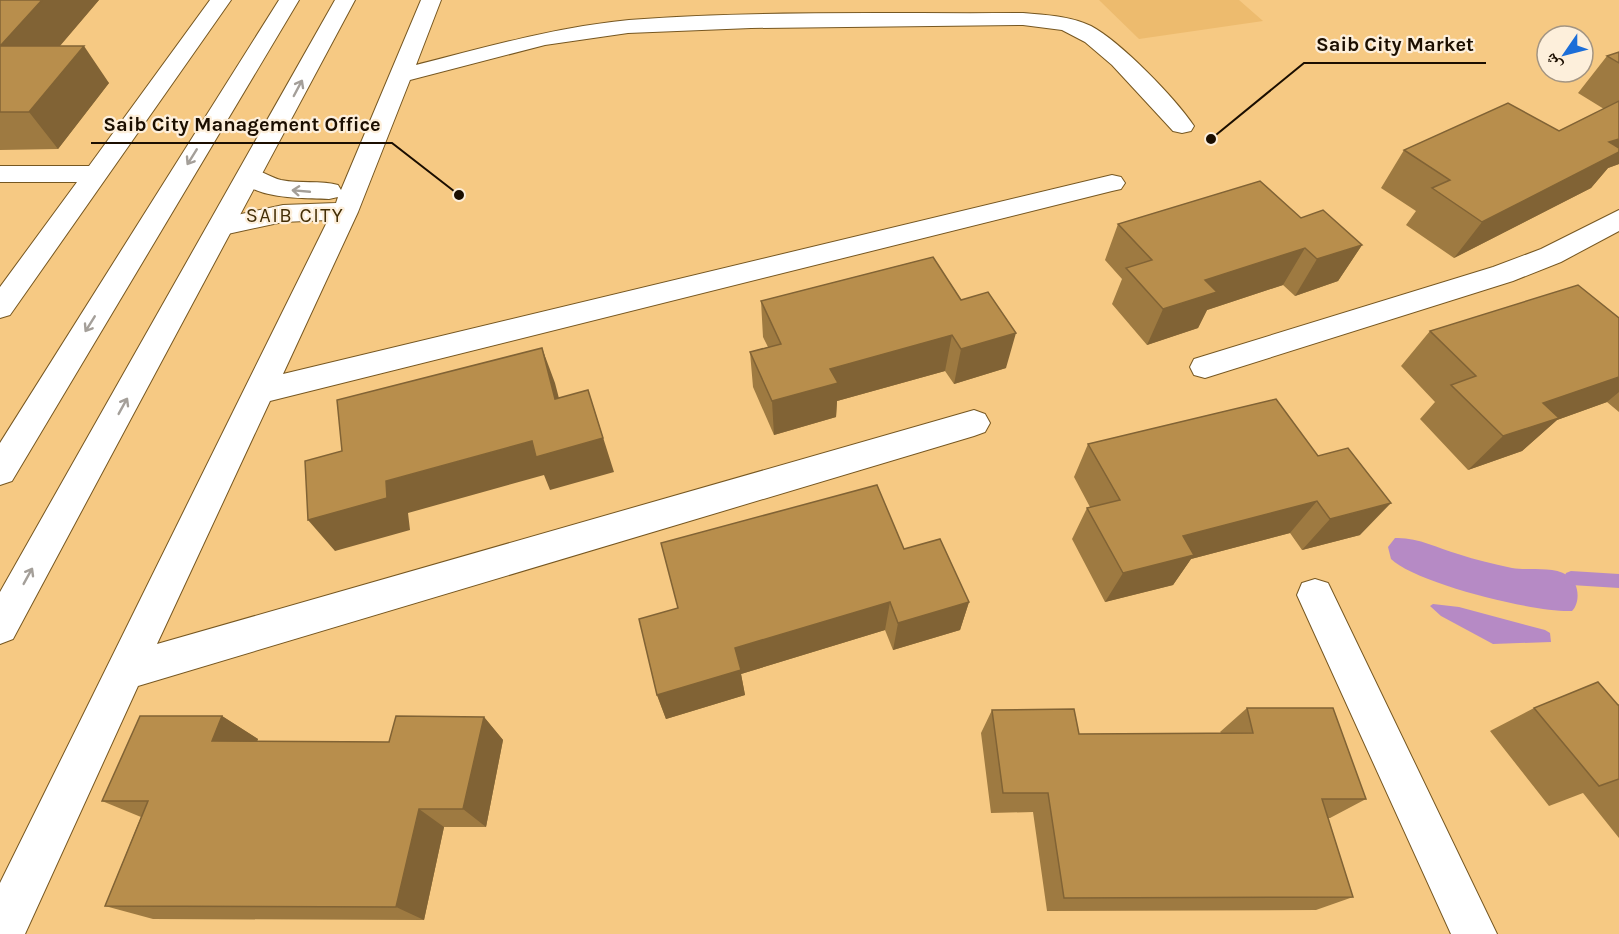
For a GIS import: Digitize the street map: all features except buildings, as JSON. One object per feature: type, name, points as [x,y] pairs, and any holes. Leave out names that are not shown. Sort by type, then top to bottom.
[{"type":"street","points":[[0,308],[221,0]]},
{"type":"street","points":[[0,471],[289,0]]},
{"type":"street","points":[[0,627],[223,226],[345,0]]},
{"type":"street","points":[[2,934],[6,919],[350,200],[431,0]]},
{"type":"street","points":[[894,22],[946,0]]},
{"type":"street","points":[[400,76],[544,39],[598,30],[659,25],[1023,19],[1071,26],[1096,39],[1182,126]]},
{"type":"street","points":[[0,174],[94,174]]},
{"type":"street","points":[[250,176],[277,188],[314,192],[350,200]]},
{"type":"street","points":[[258,392],[1112,183]]},
{"type":"street","points":[[223,226],[274,213],[306,210],[350,200]]},
{"type":"street","points":[[1205,367],[1502,274],[1554,255],[1589,238],[1619,219]]},
{"type":"street","points":[[124,672],[974,423]]},
{"type":"street","points":[[1315,595],[1474,934]]},
{"type":"shaded area","points":[[1099,0],[1239,0],[1263,21],[1139,39]]},
{"type":"shaded area","points":[[1395,538],[1419,541],[1512,568],[1561,572],[1574,582],[1577,602],[1572,611],[1555,610],[1505,602],[1449,587],[1424,578],[1391,559],[1388,547]]},
{"type":"shaded area","points":[[1433,604],[1459,607],[1545,630],[1550,633],[1551,642],[1493,644],[1441,616],[1430,606]]},
{"type":"waterway","points":[[1571,578],[1619,581]]},
{"type":"place","name":"Saib City Market","points":[[1211,139]]},
{"type":"place","name":"Saib City Management Office","points":[[459,195]]},
{"type":"district","name":"SAIB CITY","points":[[295,215]]}]
